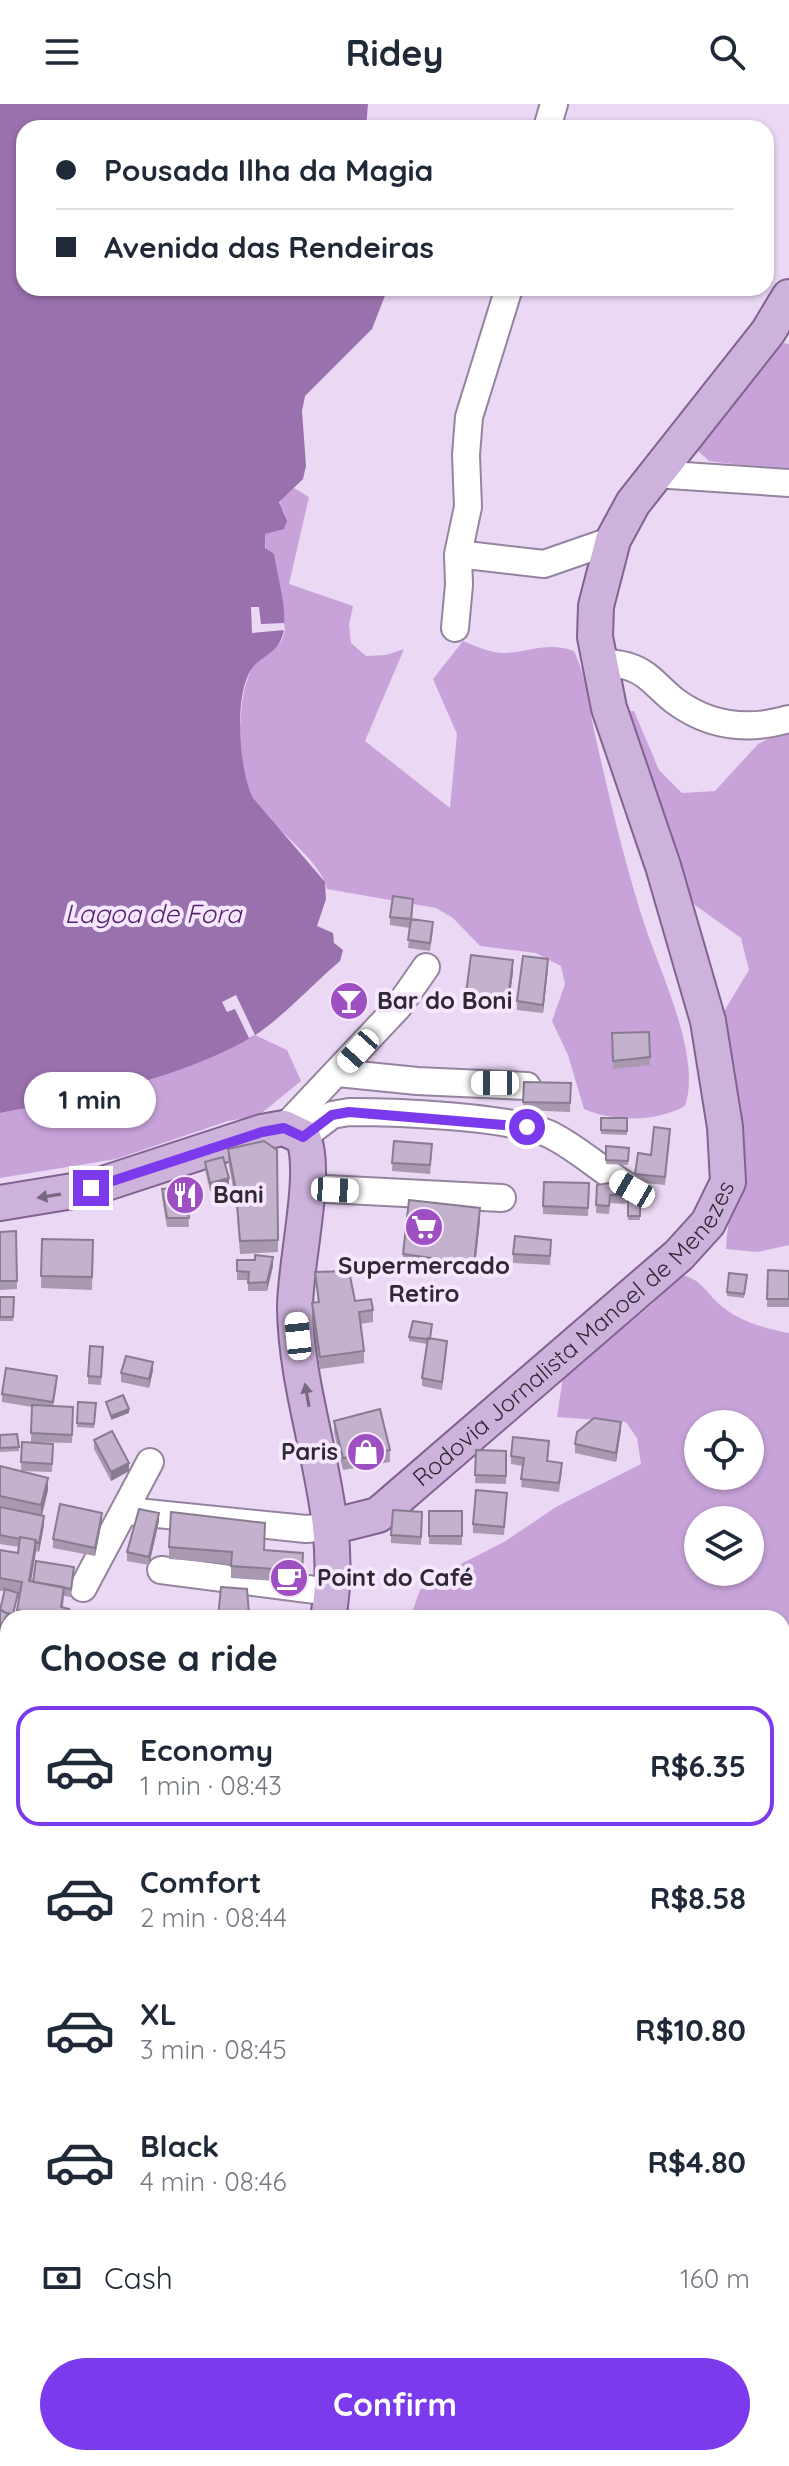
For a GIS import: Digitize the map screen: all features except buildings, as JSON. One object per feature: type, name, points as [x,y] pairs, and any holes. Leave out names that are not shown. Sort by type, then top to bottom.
[{"type":"main road","name":"Rodovia Jornalista Manoel de Menezes","points":[[330,1527],[378,1515],[650,1280],[708,1223],[728,1182],[725,1127],[708,1021],[663,866],[628,770],[598,661],[596,606],[613,540],[654,474],[760,342],[789,297]]},
{"type":"main road","points":[[0,1203],[91,1188],[147,1173],[234,1140],[294,1133],[310,1166],[295,1311],[330,1527],[330,1605]]},
{"type":"street","points":[[455,628],[458,554],[468,507],[466,446],[469,417],[507,296]]},
{"type":"street","points":[[654,474],[789,483]]},
{"type":"street","points":[[458,554],[544,564],[613,540]]},
{"type":"street","points":[[598,661],[631,667],[650,677],[675,701],[717,722],[760,728],[789,719]]},
{"type":"street","points":[[294,1133],[338,1073],[398,1007],[426,967]]},
{"type":"street","points":[[338,1073],[417,1081],[527,1086]]},
{"type":"street","points":[[294,1133],[332,1115],[349,1112],[527,1127],[571,1146],[598,1169],[632,1189]]},
{"type":"street","points":[[307,1188],[502,1198]]},
{"type":"street","points":[[83,1588],[127,1511],[150,1462]]},
{"type":"street","points":[[127,1511],[306,1529],[330,1527]]},
{"type":"street","points":[[161,1570],[330,1605]]},
{"type":"shaded area","points":[[784,343],[789,344],[789,471],[709,461],[697,450],[713,422]]},
{"type":"shaded area","points":[[294,488],[309,497],[289,584],[353,606],[349,625],[351,643],[366,656],[386,655],[404,649],[365,741],[450,808],[457,734],[433,679],[463,641],[502,653],[546,647],[574,651],[585,683],[630,878],[684,1039],[689,1086],[685,1106],[662,1115],[635,1118],[608,1116],[584,1109],[568,1055],[552,1021],[565,984],[561,966],[536,953],[480,946],[453,918],[436,908],[327,889],[313,863],[252,797],[242,773],[240,725],[244,693],[252,669],[276,647],[285,628],[285,616],[265,545],[265,533],[285,514],[280,506],[281,497]]},
{"type":"shaded area","points":[[623,711],[634,711],[659,770],[682,793],[715,791],[758,744],[789,728],[789,1245],[758,1252],[726,1249],[742,1157],[742,1140],[738,1107],[717,1023],[749,970],[741,938],[688,900]]},
{"type":"shaded area","points":[[255,1035],[287,1050],[301,1081],[258,1116],[228,1121],[116,1159],[0,1178],[0,1113],[132,1085]]},
{"type":"shaded area","points":[[680,1274],[698,1282],[734,1315],[789,1333],[789,1610],[413,1610],[420,1590],[447,1571],[504,1542],[556,1507],[641,1464],[637,1438],[626,1422],[557,1417],[563,1377],[652,1304]]},
{"type":"water","name":"Lagoa de Fora","points":[[0,104],[368,104],[367,120],[16,120],[16,296],[385,296],[372,329],[305,396],[302,411],[306,466],[303,479],[279,502],[287,521],[284,529],[265,534],[265,548],[274,554],[282,595],[285,617],[283,634],[275,649],[255,665],[248,676],[241,710],[241,751],[248,786],[253,798],[325,882],[326,899],[317,926],[333,933],[334,943],[343,950],[340,961],[263,1030],[223,1052],[129,1085],[0,1113]]},
{"type":"pier","points":[[251,607],[259,607],[261,624],[284,623],[285,630],[252,633]]},
{"type":"pier","points":[[236,995],[255,1035],[249,1038],[235,1009],[227,1012],[222,1002]]},
{"type":"place","name":"Bar do Boni","points":[[349,1001]]},
{"type":"place","name":"Bani","points":[[185,1195]]},
{"type":"place","name":"Supermercado Retiro","points":[[424,1227]]},
{"type":"place","name":"Paris","points":[[366,1452]]},
{"type":"place","name":"Point do Café","points":[[289,1578]]},
{"type":"route","points":[[91,1188],[147,1173],[262,1132],[284,1128],[303,1137],[332,1115],[349,1112],[381,1112],[527,1127]]}]
